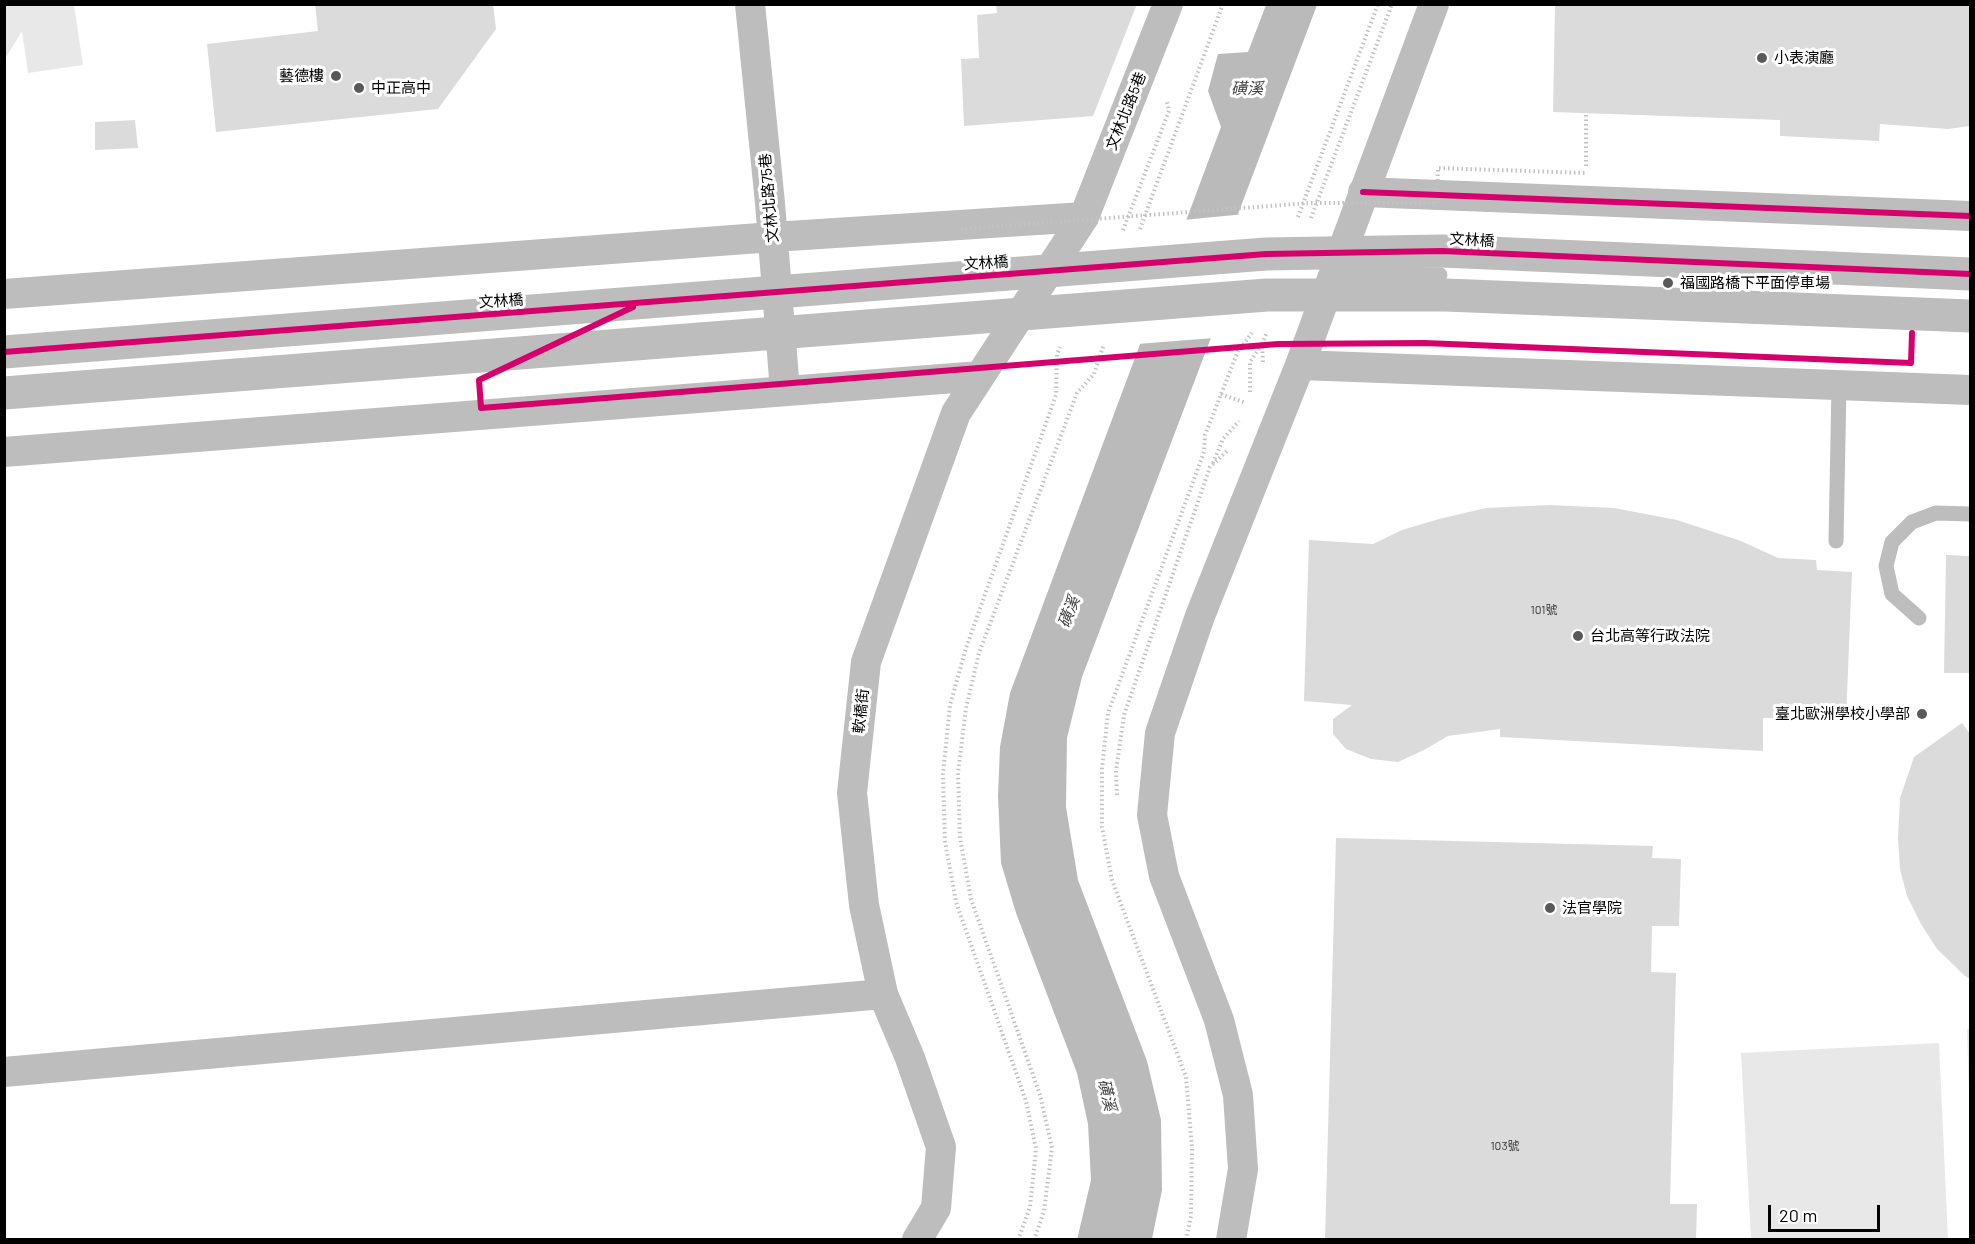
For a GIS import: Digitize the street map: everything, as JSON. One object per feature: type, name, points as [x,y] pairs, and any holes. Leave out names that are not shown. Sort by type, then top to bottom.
[{"type":"street","name":"文林北路75巷","points":[[750,4],[773,237],[785,391]]},
{"type":"street","name":"文林北路5巷","points":[[1084,217],[1168,4]]},
{"type":"street","points":[[1231,1239],[1243,1169],[1238,1095],[1219,1020],[1164,876],[1152,815],[1160,733],[1200,616],[1300,365],[1434,4]]},
{"type":"street","points":[[1363,192],[1971,216]]},
{"type":"street","points":[[4,294],[773,237],[1084,217]]},
{"type":"street","name":"軟橋街","points":[[917,1239],[936,1208],[941,1147],[910,1058],[883,994],[864,905],[852,793],[866,662],[956,413],[1084,217]]},
{"type":"street","name":"文林橋","points":[[4,352],[1266,254],[1442,250],[1971,274]]},
{"type":"street","points":[[4,393],[1267,295],[1446,294],[1971,316]]},
{"type":"street","points":[[1300,365],[1971,390]]},
{"type":"street","points":[[4,452],[980,376]]},
{"type":"street","points":[[4,1071],[883,994]]},
{"type":"lane","points":[[1334,273],[1440,275]]},
{"type":"lane","points":[[1836,541],[1839,386]]},
{"type":"lane","points":[[1919,618],[1892,594],[1886,566],[1892,542],[1912,522],[1936,513],[1971,514]]},
{"type":"path","points":[[1140,230],[1223,4]]},
{"type":"path","points":[[1121,236],[1169,111],[1166,99]]},
{"type":"path","points":[[961,229],[1310,203],[1437,203],[1438,168],[1586,173],[1586,113]]},
{"type":"path","points":[[1034,1239],[1044,1211],[1052,1148],[1040,1095],[971,899],[960,838],[958,773],[966,708],[979,652],[1077,393],[1094,374],[1107,336]]},
{"type":"path","points":[[1018,1239],[1030,1207],[1036,1149],[1026,1101],[956,902],[945,842],[943,774],[950,705],[966,648],[1056,396],[1057,355],[1061,344]]},
{"type":"path","points":[[1230,348],[1264,345]]},
{"type":"path","points":[[1251,389],[1250,362],[1264,345]]},
{"type":"path","points":[[1087,358],[1111,357]]},
{"type":"path","points":[[1051,361],[1063,360]]},
{"type":"path","points":[[1221,394],[1246,403]]},
{"type":"path","points":[[1211,466],[1223,439],[1240,420]]},
{"type":"shaded area","points":[[5,4],[74,5],[83,65],[28,73],[22,31],[5,59]]},
{"type":"shaded area","points":[[1967,1029],[1970,1029],[1970,1128]]},
{"type":"shaded area","points":[[1939,1043],[1948,1239],[1751,1239],[1741,1053]]},
{"type":"water","name":"磺溪","points":[[1266,5],[1317,5],[1238,214],[1255,222],[1082,677],[1067,738],[1066,807],[1078,880],[1147,1061],[1161,1120],[1162,1190],[1152,1239],[1077,1240],[1091,1180],[1088,1124],[1077,1073],[1016,913],[1001,863],[998,796],[1000,747],[1010,693],[1221,127],[1208,91],[1218,54],[1248,52]]},
{"type":"pier","points":[[1245,214],[1257,220],[1258,223],[1214,338],[1137,344],[1183,220]]},
{"type":"building","name":"藝德樓","points":[[315,4],[493,4],[496,29],[438,109],[216,132],[207,44],[318,31]]},
{"type":"building","points":[[996,4],[1137,4],[1093,116],[964,126],[961,59],[979,58],[977,15],[997,13]]},
{"type":"building","name":"小表演廳","points":[[1555,4],[1970,4],[1970,126],[1948,129],[1880,124],[1879,141],[1780,136],[1780,120],[1553,112]]},
{"type":"building","points":[[135,120],[138,148],[95,150],[95,122]]},
{"type":"building","name":"台北高等行政法院","points":[[1550,505],[1614,508],[1677,520],[1741,541],[1778,558],[1816,560],[1817,570],[1852,572],[1846,720],[1763,718],[1763,751],[1500,737],[1500,729],[1448,736],[1398,762],[1371,759],[1346,749],[1333,734],[1333,719],[1352,705],[1304,701],[1309,540],[1373,544],[1402,530],[1486,508]]},
{"type":"building","points":[[1946,555],[1970,556],[1970,673],[1944,673]]},
{"type":"building","points":[[1962,723],[1970,734],[1970,979],[1937,949],[1921,924],[1907,896],[1900,869],[1898,838],[1900,798],[1914,757]]},
{"type":"building","name":"法官學院","points":[[1336,838],[1653,846],[1652,858],[1681,859],[1679,926],[1652,926],[1651,972],[1676,973],[1670,1204],[1697,1204],[1696,1240],[1325,1240]]},
{"type":"cycle path","points":[[1363,192],[1970,216]]},
{"type":"cycle path","points":[[4,352],[1266,254],[1442,251],[1970,274]]},
{"type":"cycle path","points":[[633,307],[479,380],[481,408],[1278,344],[1425,343],[1911,363],[1912,333]]},
{"type":"place","name":"小表演廳","points":[[1762,58]]},
{"type":"place","name":"藝德樓","points":[[336,76]]},
{"type":"place","name":"中正高中","points":[[359,88]]},
{"type":"place","name":"福國路橋下平面停車場","points":[[1668,283]]},
{"type":"place","name":"台北高等行政法院","points":[[1578,636]]},
{"type":"place","name":"臺北歐洲學校小學部","points":[[1922,714]]},
{"type":"place","name":"法官學院","points":[[1550,908]]}]
